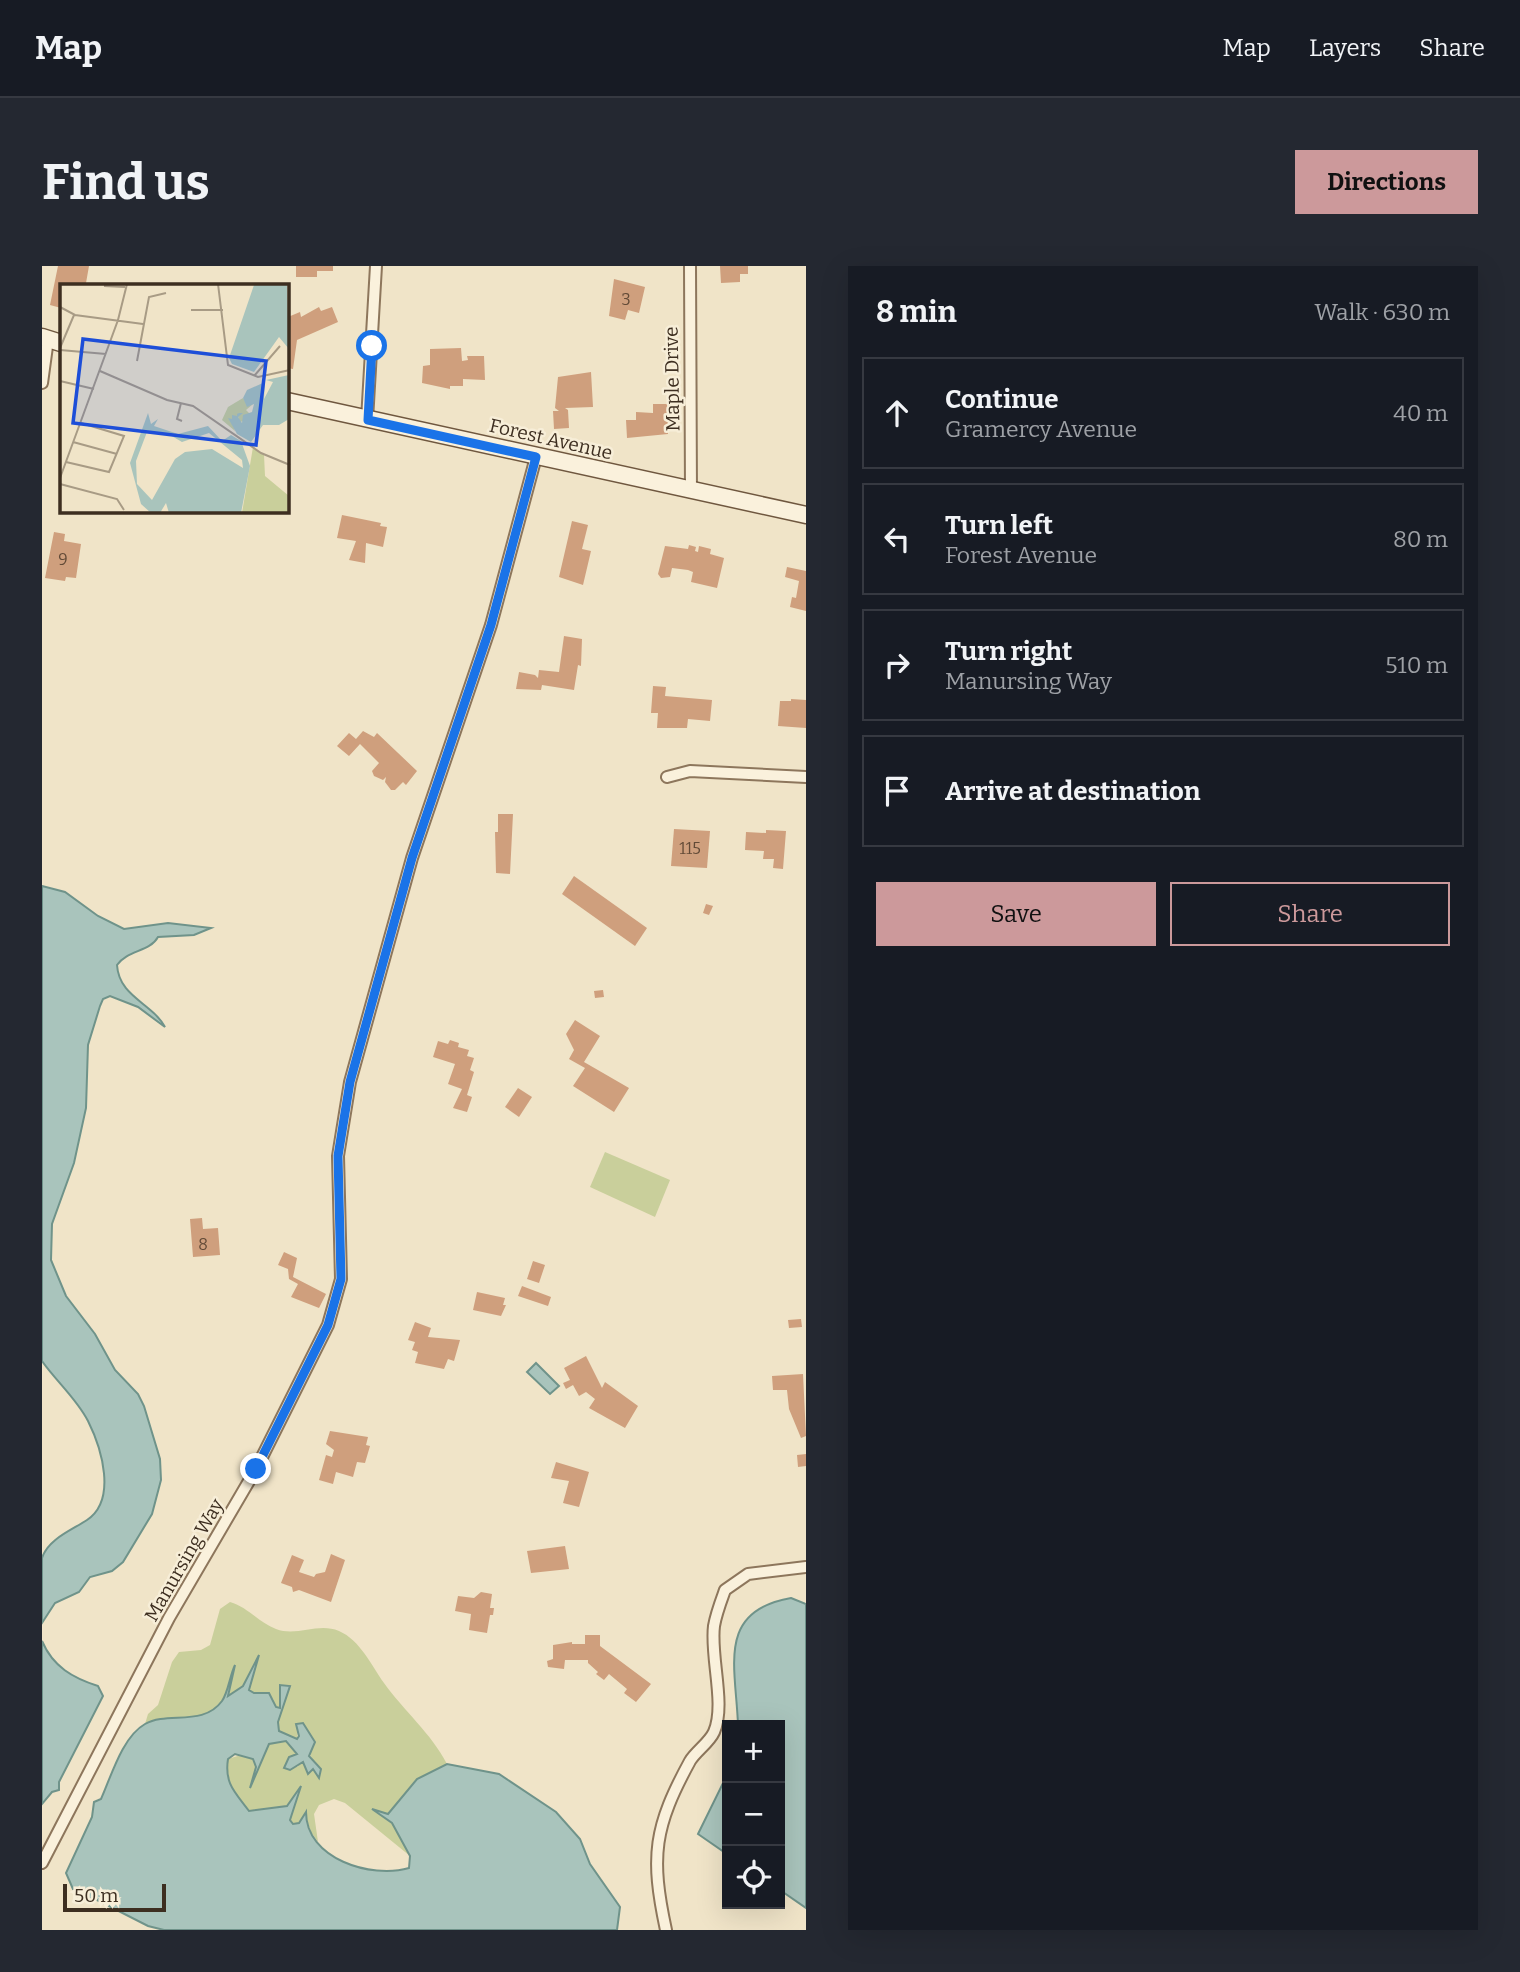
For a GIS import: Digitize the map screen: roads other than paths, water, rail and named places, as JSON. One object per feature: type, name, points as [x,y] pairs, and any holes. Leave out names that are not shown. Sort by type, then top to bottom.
[{"type":"street","points":[[368,420],[376,266]]},
{"type":"street","name":"Maple Drive","points":[[690,266],[691,492]]},
{"type":"street","points":[[42,383],[50,340]]},
{"type":"street","name":"Forest Avenue","points":[[289,401],[691,492],[806,515]]},
{"type":"street","name":"Manursing Way","points":[[42,1863],[169,1618],[256,1469],[328,1325],[341,1279],[338,1156],[350,1082],[412,858],[491,625],[536,457]]},
{"type":"street","points":[[667,777],[690,771],[806,777]]},
{"type":"street","points":[[666,1930],[656,1875],[657,1851],[666,1806],[693,1757],[714,1733],[717,1716],[714,1626],[725,1590],[748,1574],[806,1567]]},
{"type":"water","points":[[42,886],[65,892],[98,916],[124,929],[168,923],[211,928],[194,935],[158,937],[150,946],[126,956],[117,965],[124,985],[165,1027],[138,1007],[110,996],[103,999],[88,1045],[86,1108],[74,1163],[52,1224],[51,1260],[66,1296],[95,1334],[115,1370],[138,1394],[144,1406],[160,1459],[161,1480],[152,1514],[123,1562],[112,1571],[90,1577],[79,1592],[55,1603],[42,1623],[42,1558],[49,1545],[96,1511],[102,1500],[104,1474],[98,1445],[88,1421],[42,1361]]},
{"type":"water","points":[[536,1363],[559,1386],[550,1394],[527,1372]]},
{"type":"water","points":[[791,1598],[806,1604],[806,1908],[785,1893],[785,1720],[738,1720],[734,1663],[736,1645],[741,1629],[751,1615],[767,1605]]},
{"type":"water","points":[[42,1641],[58,1665],[72,1675],[98,1686],[103,1696],[59,1782],[59,1790],[52,1792],[42,1804]]},
{"type":"water","points":[[259,1655],[249,1690],[254,1693],[269,1693],[276,1707],[280,1708],[280,1685],[290,1686],[278,1722],[279,1731],[297,1739],[299,1736],[296,1724],[303,1723],[315,1742],[309,1756],[321,1769],[319,1778],[313,1769],[308,1774],[303,1762],[290,1770],[284,1768],[289,1757],[297,1754],[286,1741],[269,1744],[250,1788],[256,1767],[253,1759],[235,1754],[228,1759],[229,1782],[249,1811],[287,1806],[301,1786],[290,1820],[293,1824],[299,1823],[306,1812],[309,1828],[317,1842],[329,1853],[360,1868],[394,1871],[409,1868],[410,1856],[392,1823],[372,1809],[388,1814],[417,1779],[447,1764],[499,1774],[556,1812],[580,1839],[590,1864],[620,1907],[617,1930],[164,1930],[148,1926],[97,1900],[76,1896],[66,1873],[92,1817],[94,1802],[101,1799],[118,1758],[130,1738],[145,1724],[154,1720],[195,1716],[214,1709],[224,1698],[235,1665],[228,1696],[243,1686]]},
{"type":"water","points":[[722,1785],[722,1851],[698,1834]]}]
